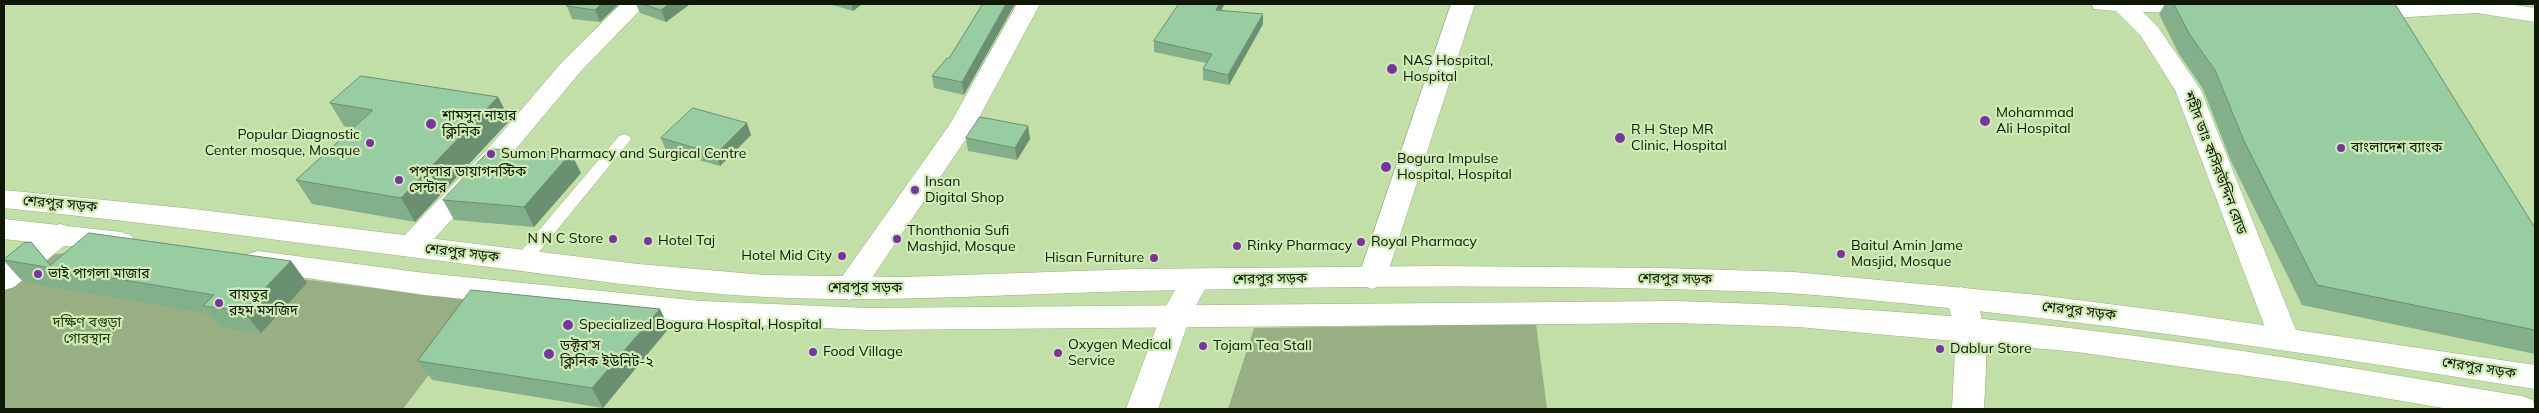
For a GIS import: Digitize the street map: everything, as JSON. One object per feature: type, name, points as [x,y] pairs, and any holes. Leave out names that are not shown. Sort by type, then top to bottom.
[{"type":"main road","points":[[412,246],[501,150],[572,66],[634,4]]},
{"type":"main road","points":[[849,289],[961,127],[1028,4]]},
{"type":"main road","points":[[1372,278],[1463,4]]},
{"type":"main road","points":[[2102,4],[2228,7]]},
{"type":"main road","name":"শহীদ ডাঃ কসিরউদ্দিন রোড","points":[[2122,4],[2150,32],[2188,90],[2284,338]]},
{"type":"main road","points":[[2344,10],[2392,11],[2476,6],[2535,15]]},
{"type":"main road","name":"শেরপুর সড়ক","points":[[4,199],[100,208],[639,275],[760,286],[849,289],[1195,280],[1372,278],[1745,280],[1960,298],[2085,311],[2284,338],[2535,377]]},
{"type":"main road","points":[[4,229],[60,234],[149,246]]},
{"type":"main road","points":[[4,279],[60,234]]},
{"type":"main road","name":"শেরপুর সড়ক","points":[[228,257],[425,284],[701,312],[869,319],[1176,314],[1676,312],[1798,316],[2077,340],[2142,348],[2290,370],[2522,409]]},
{"type":"main road","points":[[1142,409],[1176,314],[1195,280]]},
{"type":"main road","points":[[1960,298],[1972,332],[1968,409]]},
{"type":"lane","points":[[523,260],[624,140]]},
{"type":"green space","name":"দক্ষিণ বগুড়া গোরস্থান","points":[[87,252],[484,302],[403,409],[4,409],[4,285],[19,273],[55,254]]},
{"type":"green space","points":[[1536,324],[1547,409],[1228,409],[1254,328]]},
{"type":"building","points":[[569,4],[601,4],[595,10],[567,6]]},
{"type":"building","points":[[643,4],[669,4],[661,10]]},
{"type":"building","points":[[983,4],[1006,4],[962,82],[932,76],[949,58]]},
{"type":"building","points":[[1179,4],[1219,4],[1216,10],[1263,14],[1228,75],[1203,69],[1212,54],[1154,41]]},
{"type":"building","name":"বাংলাদেশ ব্যাংক","points":[[2174,4],[2395,4],[2535,228],[2535,330],[2317,285],[2244,141],[2215,70],[2190,35]]},
{"type":"building","points":[[361,76],[498,97],[401,198],[296,180],[373,110],[330,103]]},
{"type":"building","points":[[693,108],[747,123],[716,154],[661,138]]},
{"type":"building","points":[[980,117],[1028,126],[1015,148],[966,138]]},
{"type":"building","points":[[491,149],[571,153],[524,207],[443,200]]},
{"type":"building","points":[[89,233],[291,261],[243,311],[203,306],[214,295],[4,260],[24,243],[31,242],[50,265]]},
{"type":"building","name":"ডক্টর'স ক্লিনিক ইউনিট-২","points":[[471,290],[660,309],[592,388],[418,361]]},
{"type":"place","name":"NAS Hospital, Hospital","points":[[1392,69]]},
{"type":"place","name":"Mohammad Ali Hospital","points":[[1985,121]]},
{"type":"place","name":"শামসুন নাহার ক্লিনিক","points":[[431,124]]},
{"type":"place","name":"R H Step MR Clinic, Hospital","points":[[1620,138]]},
{"type":"place","name":"Popular Diagnostic Center mosque, Mosque","points":[[370,143]]},
{"type":"place","name":"বাংলাদেশ ব্যাংক","points":[[2341,148]]},
{"type":"place","name":"Sumon Pharmacy and Surgical Centre","points":[[491,154]]},
{"type":"place","name":"Bogura Impulse Hospital, Hospital","points":[[1386,167]]},
{"type":"place","name":"পপুলার ডায়াগনস্টিক সেন্টার","points":[[399,180]]},
{"type":"place","name":"Insan Digital Shop","points":[[915,190]]},
{"type":"place","name":"N N C Store","points":[[613,239]]},
{"type":"place","name":"Thonthonia Sufi Mashjid, Mosque","points":[[897,239]]},
{"type":"place","name":"Hotel Taj","points":[[648,241]]},
{"type":"place","name":"Royal Pharmacy","points":[[1361,242]]},
{"type":"place","name":"Rinky Pharmacy","points":[[1237,246]]},
{"type":"place","name":"Baitul Amin Jame Masjid, Mosque","points":[[1841,254]]},
{"type":"place","name":"Hotel Mid City","points":[[842,256]]},
{"type":"place","name":"Hisan Furniture","points":[[1154,258]]},
{"type":"place","name":"ভাই পাগলা মাজার","points":[[38,274]]},
{"type":"place","name":"বায়তুর রহম মসজিদ","points":[[219,303]]},
{"type":"place","name":"Specialized Bogura Hospital, Hospital","points":[[568,325]]},
{"type":"place","name":"Tojam Tea Stall","points":[[1203,346]]},
{"type":"place","name":"Dablur Store","points":[[1940,349]]},
{"type":"place","name":"Food Village","points":[[813,352]]},
{"type":"place","name":"Oxygen Medical Service","points":[[1058,353]]},
{"type":"place","name":"ডক্টর'স ক্লিনিক ইউনিট-২","points":[[549,354]]}]
